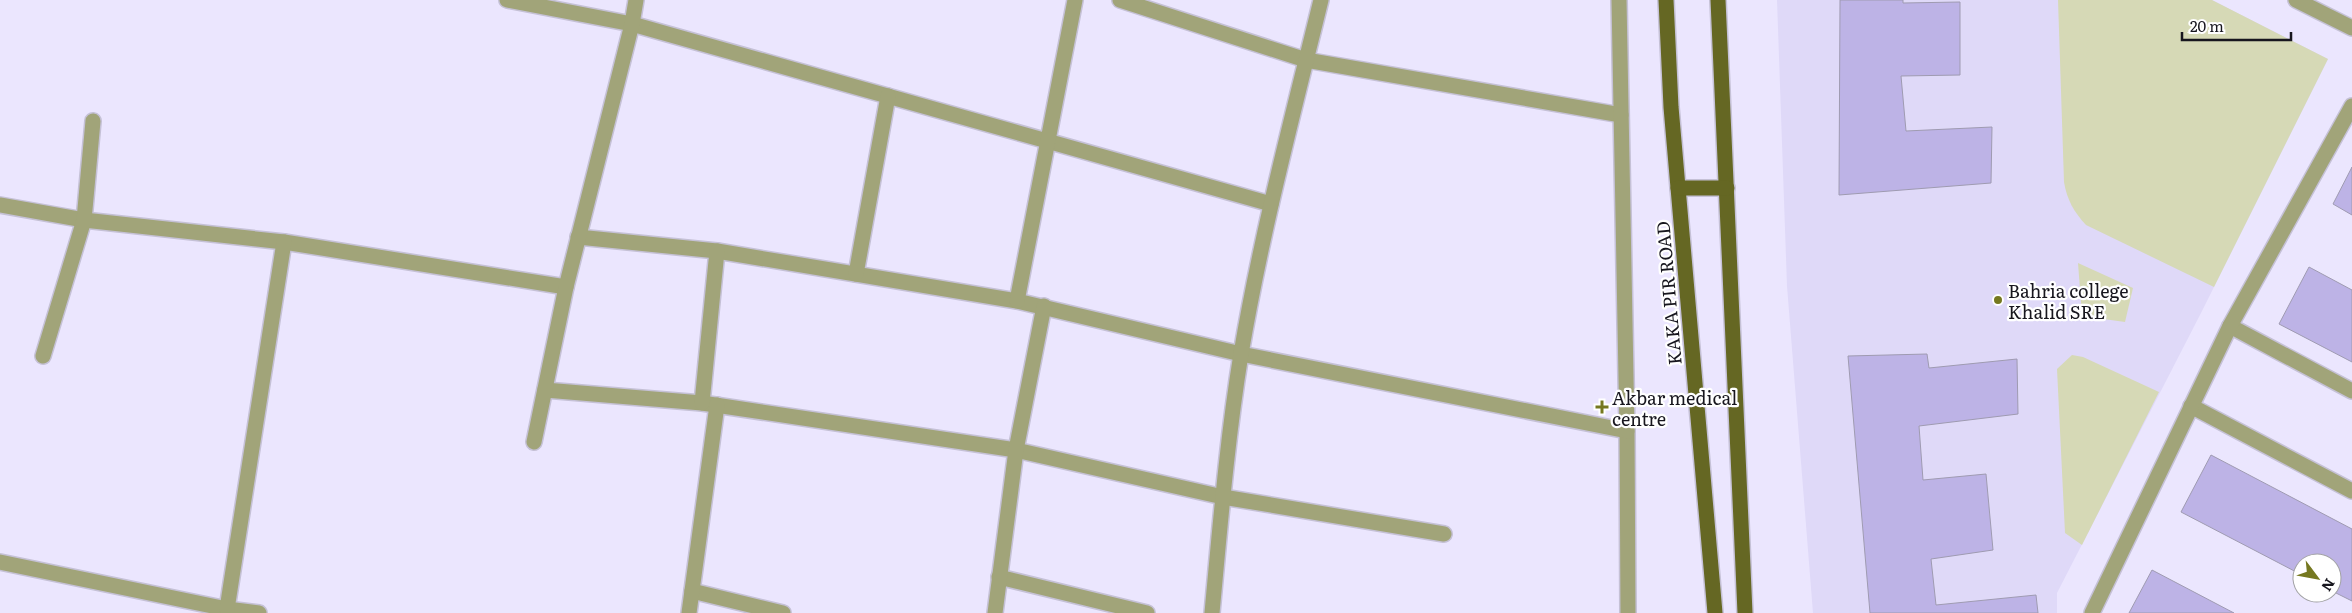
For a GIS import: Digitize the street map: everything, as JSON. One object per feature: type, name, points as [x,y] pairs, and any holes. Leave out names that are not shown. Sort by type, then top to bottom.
[{"type":"main road","name":"KAKA PIR ROAD","points":[[1666,0],[1671,107],[1715,613]]},
{"type":"main road","points":[[1718,0],[1746,613]]},
{"type":"main road","points":[[1678,188],[1726,188]]},
{"type":"street","points":[[507,0],[632,24],[1271,204]]},
{"type":"street","points":[[534,442],[566,287],[632,24],[636,0]]},
{"type":"street","points":[[1016,301],[1075,0]]},
{"type":"street","points":[[1120,0],[1306,60],[1621,115]]},
{"type":"street","points":[[1212,613],[1222,497],[1241,354],[1271,204],[1321,0]]},
{"type":"street","points":[[1619,0],[1627,431],[1628,613]]},
{"type":"street","points":[[2296,0],[2352,28]]},
{"type":"street","points":[[856,274],[888,96]]},
{"type":"street","points":[[2092,613],[2230,326],[2352,106]]},
{"type":"street","points":[[43,356],[84,220],[93,121]]},
{"type":"street","points":[[0,205],[84,220],[284,242],[566,287]]},
{"type":"street","points":[[578,237],[718,252],[1044,306],[1241,354],[1627,431]]},
{"type":"street","points":[[226,609],[284,242]]},
{"type":"street","points":[[689,613],[710,404],[718,252]]},
{"type":"street","points":[[995,613],[1016,450],[1044,306]]},
{"type":"street","points":[[2230,326],[2352,390]]},
{"type":"street","points":[[545,390],[710,404],[1016,450],[1222,497],[1444,534]]},
{"type":"street","points":[[2191,406],[2352,491]]},
{"type":"street","points":[[0,562],[226,609],[259,613]]},
{"type":"street","points":[[999,577],[1147,613]]},
{"type":"street","points":[[692,591],[783,613]]},
{"type":"shaded area","name":"Bahria college Khalid SRE","points":[[1777,0],[2212,0],[2328,59],[2201,313],[2057,593],[2057,613],[1813,613],[1787,286]]},
{"type":"green space","points":[[2058,0],[2212,0],[2328,59],[2214,287],[2086,225],[2072,205],[2064,182]]},
{"type":"green space","points":[[2078,263],[2133,288],[2125,322],[2082,316]]},
{"type":"green space","points":[[2072,355],[2083,357],[2159,392],[2082,545],[2065,533],[2057,369]]},
{"type":"building","points":[[1840,0],[1903,0],[1903,3],[1960,2],[1960,75],[1901,76],[1906,131],[1992,127],[1991,183],[1839,195]]},
{"type":"building","points":[[2352,167],[2352,215],[2333,204]]},
{"type":"building","points":[[2309,267],[2352,290],[2352,362],[2279,324]]},
{"type":"building","points":[[1927,354],[1929,368],[2017,359],[2018,414],[1919,426],[1923,480],[1986,474],[1993,550],[1931,559],[1936,605],[2036,595],[2038,613],[1870,613],[1848,356]]},
{"type":"building","points":[[2211,455],[2352,529],[2352,601],[2342,596],[2342,553],[2292,553],[2292,570],[2181,512]]},
{"type":"building","points":[[2152,570],[2234,613],[2129,613]]},
{"type":"place","name":"Bahria college Khalid SRE","points":[[1998,300]]},
{"type":"place","name":"Akbar medical centre","points":[[1602,407]]}]
